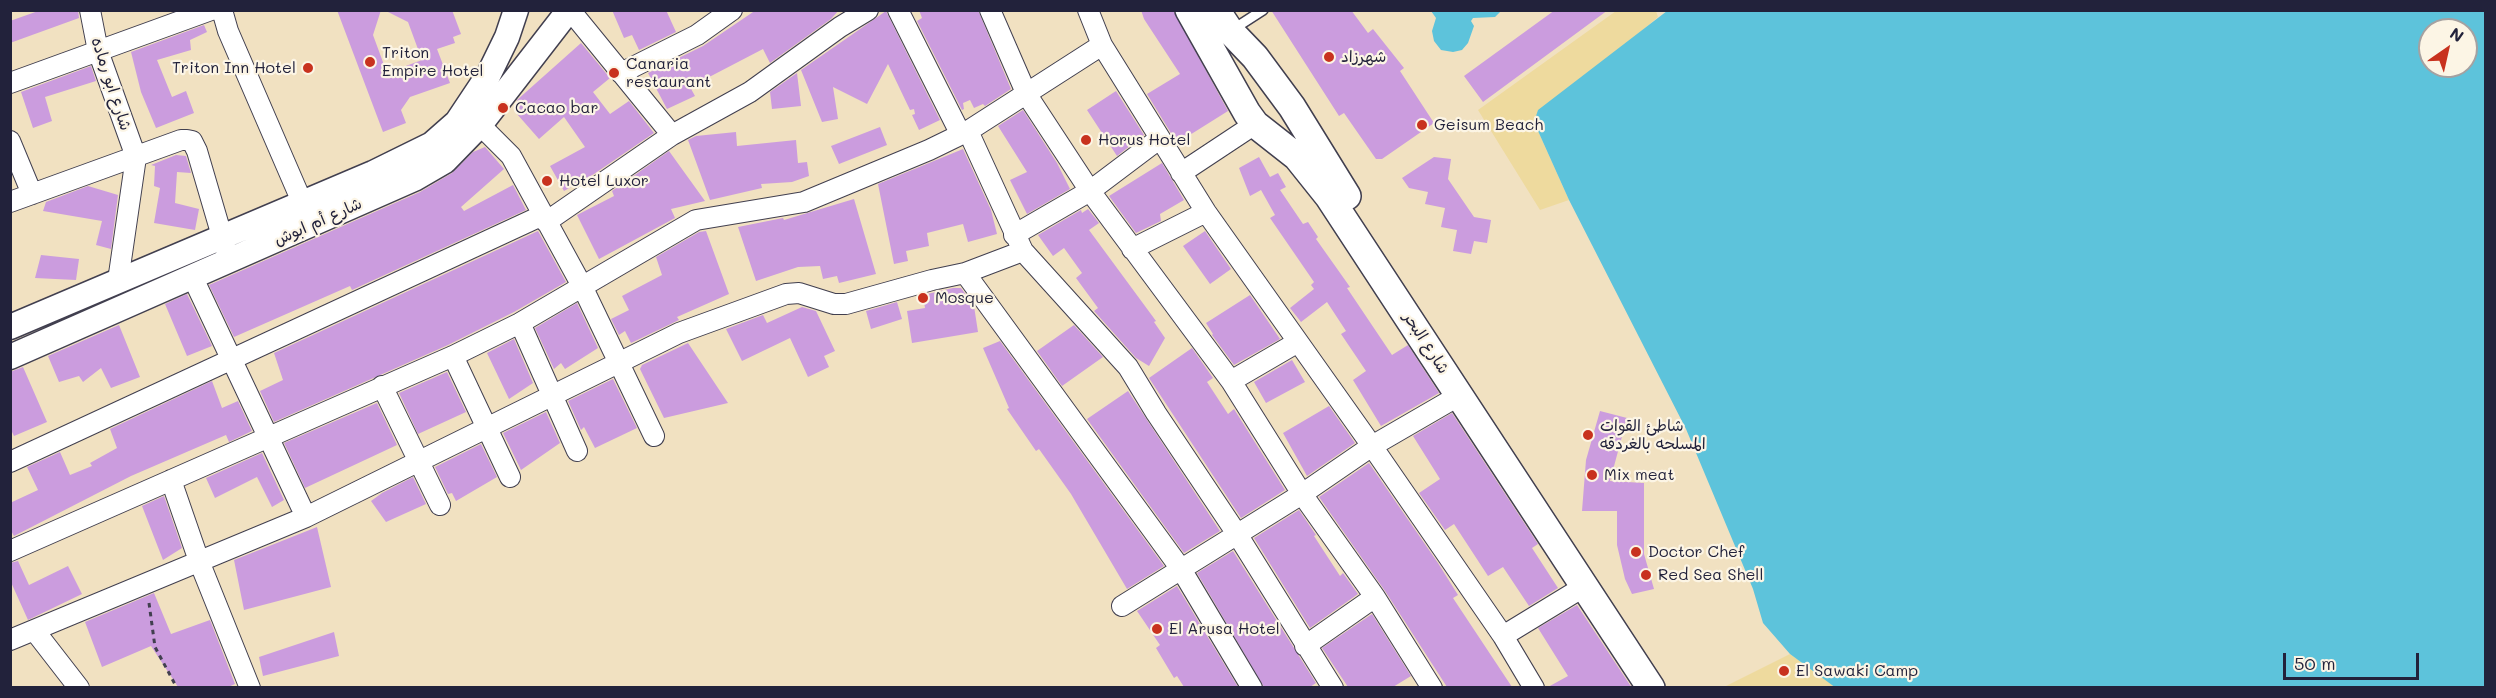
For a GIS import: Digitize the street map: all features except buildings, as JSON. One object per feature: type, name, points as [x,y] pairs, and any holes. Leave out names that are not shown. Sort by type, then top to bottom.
[{"type":"main road","name":"شارع البحر","points":[[1189,10],[1247,113],[1256,124],[1297,158],[1329,197],[1651,687]]},
{"type":"main road","name":"شارع البحر","points":[[1223,21],[1255,57],[1292,107],[1425,322],[1571,538],[1666,687]]},
{"type":"main road","points":[[1227,79],[1243,71],[1255,57]]},
{"type":"main road","points":[[1256,124],[1272,113],[1292,107]]},
{"type":"street","name":"شارع ابو رماده","points":[[90,10],[98,51],[136,157]]},
{"type":"street","points":[[10,83],[211,10]]},
{"type":"street","points":[[222,10],[228,31],[302,202]]},
{"type":"street","name":"شارع أم ابوش","points":[[10,327],[414,155],[446,133],[457,122],[489,74],[507,36],[516,10]]},
{"type":"street","points":[[570,10],[672,135]]},
{"type":"street","name":"شارع أم ابوش","points":[[10,357],[414,179],[445,161],[480,125],[570,10]]},
{"type":"street","points":[[621,73],[697,35],[732,10]]},
{"type":"street","points":[[898,10],[964,132],[1018,243],[1128,366],[1333,687]]},
{"type":"street","points":[[990,10],[1027,95],[1090,191],[1231,381],[1302,494],[1375,597],[1432,687]]},
{"type":"street","points":[[1088,10],[1102,45],[1206,212],[1372,446],[1503,636],[1534,687]]},
{"type":"street","points":[[10,462],[544,219],[672,135],[750,92],[863,12]]},
{"type":"street","points":[[10,551],[453,356],[520,323],[696,220],[804,202],[929,150],[1027,95],[1102,45]]},
{"type":"street","points":[[1181,174],[1256,124]]},
{"type":"street","points":[[480,125],[508,151],[582,286],[654,436]]},
{"type":"street","points":[[10,640],[306,517],[679,333],[786,294],[799,293],[834,304],[846,304],[965,273],[1018,243],[1159,139]]},
{"type":"street","points":[[10,202],[181,140],[192,141],[197,151],[221,237],[231,261]]},
{"type":"street","points":[[10,141],[32,194]]},
{"type":"street","points":[[118,281],[136,157]]},
{"type":"street","points":[[1132,249],[1206,212]]},
{"type":"street","points":[[965,273],[1181,569],[1252,687]]},
{"type":"street","points":[[193,278],[306,517]]},
{"type":"street","points":[[520,323],[577,451]]},
{"type":"street","points":[[1231,381],[1298,342]]},
{"type":"street","points":[[453,356],[510,477]]},
{"type":"street","points":[[382,386],[440,505]]},
{"type":"street","points":[[1122,606],[1302,494],[1372,446],[1460,395]]},
{"type":"street","points":[[171,480],[199,561],[250,687]]},
{"type":"street","points":[[1503,636],[1586,586]]},
{"type":"street","points":[[1305,646],[1375,597]]},
{"type":"street","points":[[34,630],[79,687]]},
{"type":"lane","points":[[1223,21],[1263,10]]},
{"type":"path","points":[[146,584],[155,647],[177,687]]},
{"type":"sand","points":[[1616,11],[1656,11],[1658,17],[1534,122],[1569,200],[1540,210],[1478,110]]},
{"type":"sand","name":"El Sawaki Camp","points":[[1790,654],[1836,687],[1722,688]]},
{"type":"water","points":[[1431,11],[1501,11],[1495,17],[1473,18],[1471,21],[1474,26],[1468,43],[1462,50],[1453,52],[1441,50],[1434,41],[1432,31],[1436,18]]},
{"type":"water","points":[[1667,11],[2485,11],[2485,687],[1836,688],[1790,654],[1763,623],[1753,589],[1686,429],[1569,200],[1534,122],[1538,110]]},
{"type":"place","name":"شهرزاد","points":[[1329,57]]},
{"type":"place","name":"Triton Empire Hotel","points":[[370,62]]},
{"type":"place","name":"Triton Inn Hotel","points":[[308,68]]},
{"type":"place","name":"Canaria restaurant","points":[[614,73]]},
{"type":"place","name":"Cacao bar","points":[[503,108]]},
{"type":"place","name":"Geisum Beach","points":[[1422,125]]},
{"type":"place","name":"Horus Hotel","points":[[1086,140]]},
{"type":"place","name":"Hotel Luxor","points":[[547,181]]},
{"type":"place","name":"Mosque","points":[[923,298]]},
{"type":"place","name":"شاطئ القوات المسلحه بالغردقه","points":[[1588,435]]},
{"type":"place","name":"Mix meat","points":[[1592,475]]},
{"type":"place","name":"Doctor Chef","points":[[1636,552]]},
{"type":"place","name":"Red Sea Shell","points":[[1646,575]]},
{"type":"place","name":"El Arusa Hotel","points":[[1157,629]]},
{"type":"place","name":"El Sawaki Camp","points":[[1784,671]]}]
